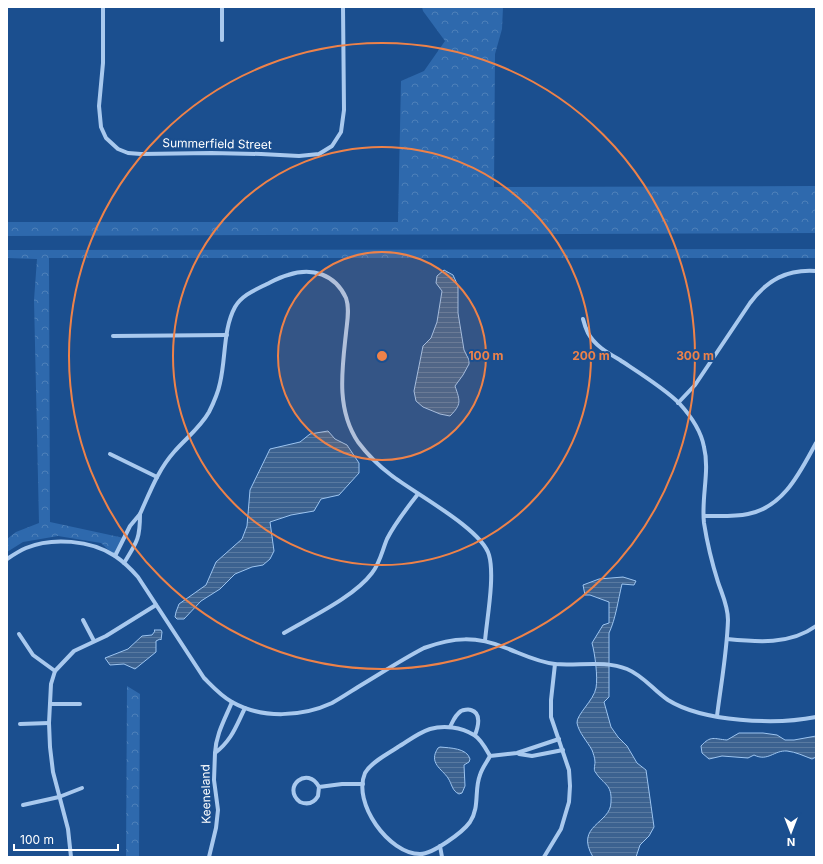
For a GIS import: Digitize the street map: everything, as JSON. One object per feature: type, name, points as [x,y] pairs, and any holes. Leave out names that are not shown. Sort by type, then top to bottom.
[{"type":"street","name":"Summerfield Street","points":[[103,7],[103,63],[99,106],[101,127],[105,136],[118,149],[128,153],[140,154],[247,153],[299,156],[319,154],[332,146],[341,132],[344,110],[343,7]]},
{"type":"street","points":[[222,7],[222,40]]},
{"type":"street","points":[[115,556],[130,526],[140,514],[161,469],[174,452],[205,419],[215,400],[221,382],[227,335],[236,306],[244,297],[254,290],[287,275],[313,271],[326,275],[342,291],[347,301],[348,312],[342,364],[342,388],[346,413],[358,441],[368,454],[390,474],[471,531],[483,543],[489,555],[491,571],[485,640]]},
{"type":"street","points":[[678,403],[695,385],[758,292],[768,283],[792,272],[816,271]]},
{"type":"street","points":[[582,319],[588,334],[597,345],[608,354],[666,392],[691,418],[701,434],[705,448],[706,461],[704,516],[708,540],[725,601],[728,618],[727,639],[717,716]]},
{"type":"street","points":[[112,336],[227,335]]},
{"type":"street","points":[[704,516],[747,515],[773,504],[782,496],[796,478],[816,443]]},
{"type":"street","points":[[110,454],[157,477]]},
{"type":"street","points":[[284,633],[360,586],[377,566],[387,539],[418,494]]},
{"type":"street","points":[[124,563],[138,541],[140,514]]},
{"type":"street","points":[[7,559],[25,548],[44,543],[56,542],[84,544],[115,556],[138,577],[204,678],[218,692],[232,702],[245,708],[279,714],[297,713],[316,709],[333,703],[424,648],[455,639],[473,639],[485,640],[526,657],[554,664],[615,665],[628,669],[639,675],[668,700],[687,708],[717,716],[754,721],[798,720],[816,717]]},
{"type":"street","points":[[71,857],[68,830],[52,766],[49,723],[51,684],[55,671],[74,651],[106,636],[156,605]]},
{"type":"street","points":[[83,620],[94,641]]},
{"type":"street","points":[[727,639],[764,642],[780,640],[798,636],[816,626]]},
{"type":"street","points":[[19,634],[33,655],[55,671]]},
{"type":"street","points":[[544,857],[561,829],[569,802],[570,786],[569,770],[551,717],[554,664]]},
{"type":"street","name":"Keeneland","points":[[209,857],[216,828],[218,810],[214,780],[216,743],[232,702]]},
{"type":"street","points":[[50,704],[80,704]]},
{"type":"street","name":"Keeneland","points":[[215,753],[225,746],[232,736],[245,708]]},
{"type":"street","points":[[450,727],[456,716],[462,710],[470,710],[476,712],[478,716],[478,728],[475,735]]},
{"type":"street","points":[[20,724],[49,723]]},
{"type":"street","points":[[443,726],[463,730],[475,735],[490,756],[480,775],[477,806],[470,822],[453,838],[420,855],[404,850],[391,843],[365,806],[363,796],[363,779],[366,772],[372,765],[389,753],[429,729],[443,726]]},
{"type":"street","points":[[490,756],[517,753],[559,739]]},
{"type":"street","points":[[517,753],[532,756],[563,750]]},
{"type":"street","points":[[305,778],[313,780],[319,787],[318,796],[308,804],[300,802],[294,795],[293,790],[295,783],[305,778]]},
{"type":"street","points":[[319,787],[342,784],[363,784]]},
{"type":"street","points":[[23,805],[59,798],[82,788]]},
{"type":"street","points":[[440,846],[442,857]]},
{"type":"green space","points":[[422,7],[503,7],[502,29],[495,54],[494,187],[816,186],[816,233],[7,236],[7,222],[398,222],[401,81],[424,71],[445,41],[423,11]]},
{"type":"green space","points":[[816,249],[816,258],[49,258],[50,522],[124,538],[115,556],[101,543],[58,536],[23,542],[7,552],[7,539],[16,532],[39,523],[34,300],[37,259],[7,258],[7,250]]},
{"type":"green space","points":[[127,686],[140,694],[139,857],[126,857]]},
{"type":"shaded area","points":[[444,270],[453,275],[458,286],[458,313],[464,350],[469,360],[469,364],[455,386],[459,402],[457,408],[450,416],[440,414],[423,407],[416,401],[414,391],[423,346],[431,338],[437,322],[442,291],[436,283],[437,276]]},
{"type":"shaded area","points":[[328,431],[335,439],[347,445],[359,463],[359,473],[339,495],[321,499],[314,511],[291,515],[270,522],[274,551],[270,559],[263,565],[252,567],[235,574],[220,589],[201,601],[184,619],[177,619],[175,617],[179,604],[206,585],[216,562],[242,539],[247,526],[250,490],[270,449],[300,442],[310,434]]},
{"type":"shaded area","points":[[623,577],[636,581],[634,585],[622,584],[609,633],[609,697],[604,702],[611,727],[627,746],[637,763],[646,770],[654,827],[649,836],[640,845],[636,857],[593,857],[588,846],[590,831],[606,815],[611,802],[611,796],[607,785],[595,772],[595,760],[592,750],[581,734],[577,720],[595,693],[597,678],[592,643],[603,625],[609,623],[609,602],[590,595],[585,595],[583,585],[599,579]]},
{"type":"shaded area","points":[[154,630],[161,630],[162,632],[161,640],[156,641],[156,652],[135,669],[124,664],[110,665],[105,658],[128,649],[142,636],[152,635],[155,631]]},
{"type":"shaded area","points":[[739,733],[763,733],[777,735],[785,740],[816,736],[816,757],[812,759],[797,753],[782,751],[767,757],[759,757],[754,755],[748,758],[722,756],[709,759],[702,753],[701,746],[707,740],[713,738],[727,740]]},
{"type":"shaded area","points":[[440,747],[453,748],[462,751],[468,755],[470,759],[469,762],[464,765],[465,786],[462,793],[459,794],[455,791],[448,778],[435,762],[435,753]]}]
